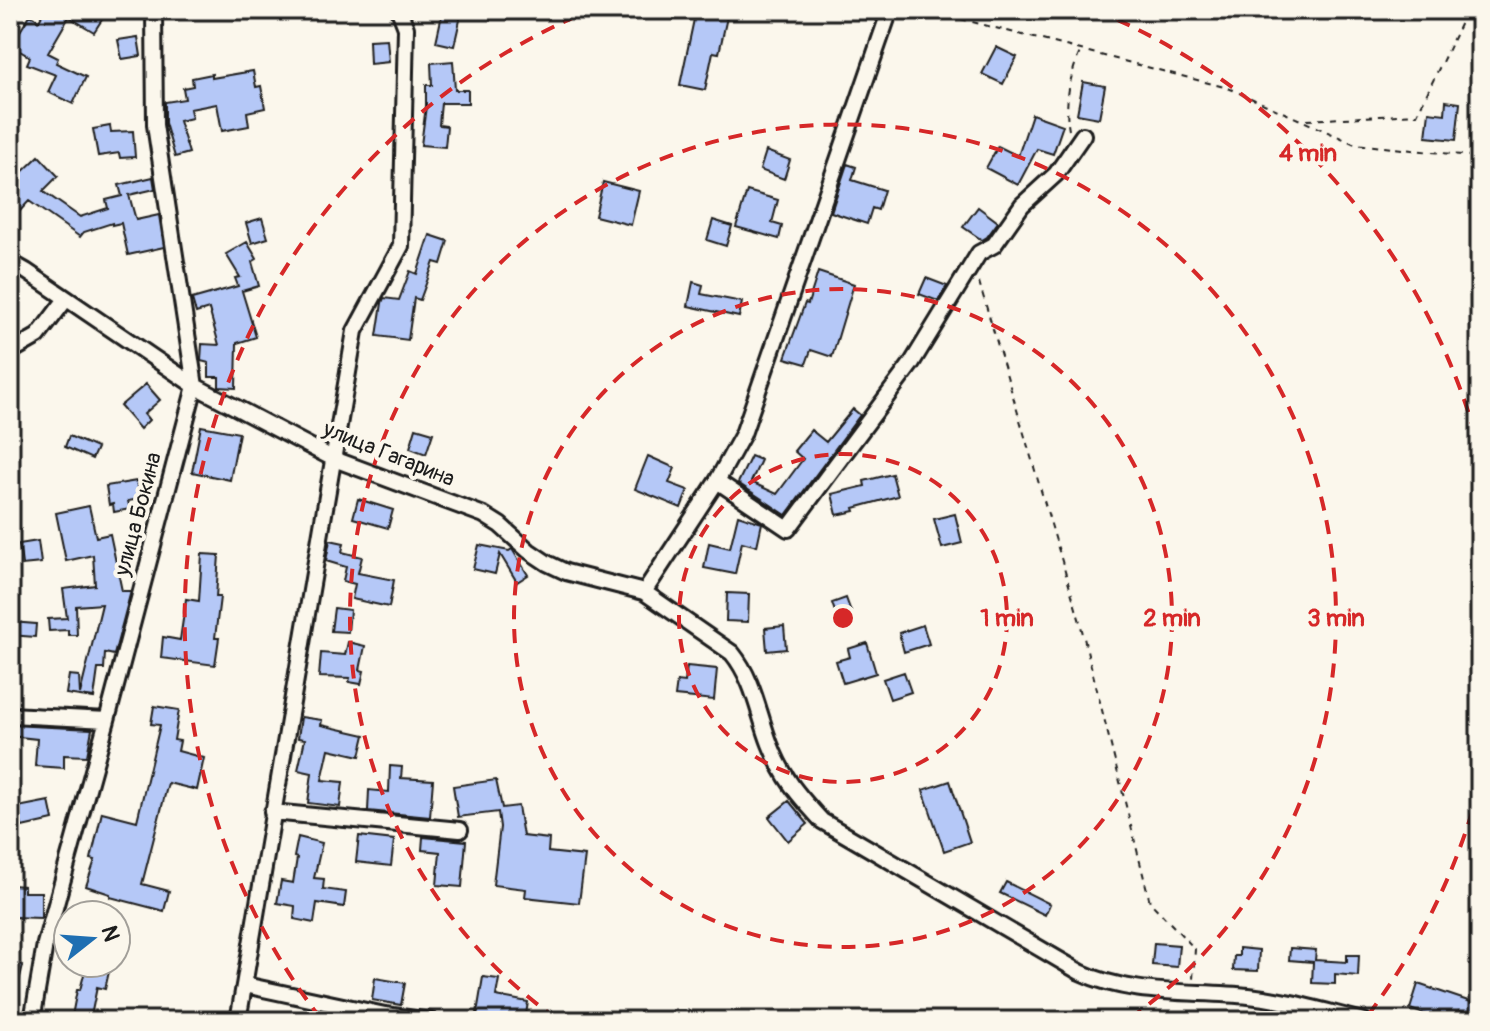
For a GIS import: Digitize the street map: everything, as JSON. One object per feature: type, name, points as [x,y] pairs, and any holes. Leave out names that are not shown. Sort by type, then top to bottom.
[{"type":"street","name":"улица Бокина","points":[[32,1021],[45,944],[195,386],[155,125],[154,10]]},
{"type":"street","points":[[238,1021],[355,331],[401,246],[406,28],[399,10]]},
{"type":"street","points":[[644,592],[717,481],[743,434],[890,10]]},
{"type":"street","points":[[717,481],[788,529],[911,364],[979,253],[994,245],[1022,205],[1056,174],[1083,135]]},
{"type":"street","name":"улица Гагарина","points":[[10,262],[195,386],[334,459],[484,515],[529,551],[566,572],[644,592],[732,653],[748,677],[780,767],[791,786],[822,821],[1096,980],[1130,987],[1193,992]]},
{"type":"street","points":[[10,352],[38,336],[66,299]]},
{"type":"street","points":[[10,715],[107,720]]},
{"type":"street","points":[[272,812],[460,830]]},
{"type":"street","points":[[245,985],[385,1015],[431,1021]]},
{"type":"street","points":[[1193,992],[1270,999],[1364,1021]]},
{"type":"path","points":[[926,10],[1228,88],[1355,144],[1480,157]]},
{"type":"path","points":[[1305,120],[1417,114],[1467,10]]},
{"type":"path","points":[[1073,150],[1066,118],[1072,71],[1081,50]]},
{"type":"path","points":[[973,263],[1080,622],[1150,902],[1195,949],[1193,992]]},
{"type":"building","points":[[45,10],[89,10],[103,18],[94,32],[69,17],[48,53],[58,58],[56,63],[86,77],[73,104],[48,92],[56,75],[27,64],[30,57],[11,46],[30,15],[39,20]]},
{"type":"building","points":[[443,10],[460,10],[454,46],[436,42]]},
{"type":"building","points":[[696,10],[722,10],[721,15],[727,17],[719,53],[713,52],[705,90],[680,85]]},
{"type":"building","points":[[138,37],[141,56],[122,59],[118,40]]},
{"type":"building","points":[[387,39],[389,62],[370,64],[369,40]]},
{"type":"building","points":[[996,47],[1017,57],[1003,84],[982,74]]},
{"type":"building","points":[[453,61],[455,90],[468,90],[468,103],[441,103],[439,125],[447,126],[445,147],[421,145],[426,85],[432,85],[431,63]]},
{"type":"building","points":[[253,71],[256,87],[261,86],[265,108],[247,112],[249,126],[222,131],[217,104],[190,109],[192,118],[179,121],[189,153],[175,157],[165,123],[165,102],[185,99],[183,88],[193,86],[192,78]]},
{"type":"building","points":[[1083,82],[1105,86],[1099,118],[1077,114]]},
{"type":"building","points":[[1446,101],[1460,103],[1456,140],[1426,137],[1429,112],[1445,114]]},
{"type":"building","points":[[1032,114],[1063,125],[1053,154],[1037,149],[1018,185],[986,168],[998,146],[1018,156]]},
{"type":"building","points":[[110,126],[111,132],[133,131],[135,157],[120,158],[119,153],[98,156],[93,129]]},
{"type":"building","points":[[766,151],[790,160],[784,179],[760,170]]},
{"type":"building","points":[[39,156],[58,176],[43,191],[80,217],[108,208],[106,200],[122,196],[119,185],[153,177],[155,189],[129,195],[136,220],[159,215],[164,247],[128,255],[121,223],[84,232],[80,237],[29,201],[18,213],[10,206],[10,173],[16,178]]},
{"type":"building","points":[[847,164],[856,167],[852,180],[884,190],[878,210],[872,208],[867,224],[831,212]]},
{"type":"building","points":[[603,182],[639,191],[631,225],[595,216]]},
{"type":"building","points":[[747,191],[778,200],[772,223],[782,226],[779,239],[736,227]]},
{"type":"building","points":[[978,207],[998,222],[982,240],[963,227]]},
{"type":"building","points":[[262,218],[268,238],[252,243],[246,223]]},
{"type":"building","points":[[713,220],[732,226],[726,246],[707,240]]},
{"type":"building","points":[[430,235],[448,241],[441,264],[434,262],[420,300],[414,298],[408,340],[377,336],[384,298],[399,300],[410,271],[417,274]]},
{"type":"building","points":[[247,242],[257,259],[252,262],[259,286],[242,291],[256,337],[237,343],[236,388],[219,387],[219,377],[209,377],[209,363],[201,361],[202,344],[219,345],[209,309],[196,313],[192,299],[238,286],[235,278],[240,277],[226,254]]},
{"type":"building","points":[[818,272],[854,284],[832,357],[811,350],[806,364],[785,358]]},
{"type":"building","points":[[926,278],[947,286],[938,301],[919,294]]},
{"type":"building","points":[[693,282],[703,285],[701,294],[742,302],[739,317],[688,306]]},
{"type":"building","points":[[146,384],[160,400],[144,414],[149,420],[140,429],[120,406]]},
{"type":"building","points":[[853,409],[860,415],[786,515],[738,483],[751,456],[761,460],[751,482],[777,494],[803,459],[794,451],[811,430],[826,442]]},
{"type":"building","points":[[201,426],[239,433],[230,480],[192,472]]},
{"type":"building","points":[[416,428],[433,433],[426,454],[410,448]]},
{"type":"building","points":[[69,436],[97,448],[92,459],[65,447]]},
{"type":"building","points":[[648,456],[675,468],[669,483],[688,490],[681,508],[635,489]]},
{"type":"building","points":[[892,474],[898,496],[837,515],[832,494],[865,486],[864,481]]},
{"type":"building","points":[[137,481],[140,499],[128,501],[130,509],[114,512],[113,504],[109,505],[106,486]]},
{"type":"building","points":[[358,499],[393,510],[388,528],[353,518]]},
{"type":"building","points":[[89,506],[96,537],[110,534],[122,591],[131,591],[114,655],[105,653],[104,669],[98,669],[94,698],[66,694],[69,675],[79,676],[80,694],[102,604],[76,606],[77,635],[68,635],[68,630],[49,631],[48,619],[67,618],[63,589],[95,585],[93,555],[66,561],[56,513]]},
{"type":"building","points":[[955,514],[962,543],[942,548],[934,519]]},
{"type":"building","points":[[738,515],[762,523],[757,546],[742,542],[735,574],[704,568],[709,543],[730,548]]},
{"type":"building","points":[[330,540],[344,543],[342,552],[362,557],[358,573],[394,580],[389,607],[352,599],[355,584],[343,581],[346,567],[326,561]]},
{"type":"building","points":[[38,541],[41,563],[22,565],[19,544]]},
{"type":"building","points":[[479,545],[512,549],[528,575],[517,582],[500,554],[495,574],[473,569]]},
{"type":"building","points":[[202,554],[219,555],[216,597],[220,597],[215,638],[219,638],[215,665],[161,658],[163,637],[180,640],[186,599],[199,601]]},
{"type":"building","points":[[727,593],[749,594],[748,622],[726,621]]},
{"type":"building","points":[[846,598],[854,620],[840,626],[832,603]]},
{"type":"building","points":[[334,608],[350,610],[348,632],[331,631]]},
{"type":"building","points":[[11,622],[36,624],[35,637],[10,635]]},
{"type":"building","points":[[923,625],[929,644],[904,652],[899,633]]},
{"type":"building","points":[[784,626],[786,649],[767,651],[765,628]]},
{"type":"building","points":[[348,642],[365,646],[360,670],[364,671],[361,684],[349,682],[350,678],[319,677],[321,653],[345,655]]},
{"type":"building","points":[[867,643],[876,673],[843,683],[836,661],[850,657],[848,649]]},
{"type":"building","points":[[687,666],[717,669],[714,700],[675,696],[677,681],[685,682]]},
{"type":"building","points":[[904,672],[911,692],[890,699],[883,679]]},
{"type":"building","points":[[154,706],[179,710],[174,740],[180,741],[178,751],[204,758],[197,790],[168,783],[142,884],[169,891],[164,911],[132,903],[132,899],[110,897],[110,894],[86,886],[95,860],[91,859],[102,812],[137,821],[160,725],[151,724]]},
{"type":"building","points":[[301,717],[322,720],[321,725],[365,735],[360,756],[329,749],[322,780],[343,782],[340,807],[308,803],[312,773],[298,770],[305,739],[298,738]]},
{"type":"building","points":[[10,725],[92,729],[87,756],[64,755],[64,768],[35,766],[37,739],[10,736]]},
{"type":"building","points":[[390,766],[402,767],[401,778],[433,780],[430,817],[368,811],[369,790],[389,792]]},
{"type":"building","points":[[496,780],[502,808],[518,806],[523,836],[549,839],[548,852],[585,856],[579,903],[525,897],[526,889],[493,885],[500,827],[498,812],[458,817],[453,786]]},
{"type":"building","points":[[950,781],[970,842],[944,851],[923,790]]},
{"type":"building","points":[[49,801],[53,820],[22,827],[18,807]]},
{"type":"building","points":[[789,801],[808,824],[788,841],[769,817]]},
{"type":"building","points":[[359,836],[394,840],[391,866],[356,862]]},
{"type":"building","points":[[298,837],[322,843],[314,878],[324,879],[323,889],[346,892],[344,907],[317,903],[314,923],[294,919],[295,906],[277,903],[281,881],[293,883]]},
{"type":"building","points":[[423,837],[466,841],[462,887],[437,885],[440,852],[422,850]]},
{"type":"building","points":[[1006,882],[1050,904],[1045,915],[1000,893]]},
{"type":"building","points":[[10,885],[24,886],[24,892],[41,892],[41,918],[10,917]]},
{"type":"building","points":[[1154,943],[1179,945],[1177,967],[1152,965]]},
{"type":"building","points":[[1239,948],[1259,950],[1258,971],[1233,970],[1234,956],[1239,956]]},
{"type":"building","points":[[1290,948],[1316,950],[1315,960],[1347,962],[1347,955],[1359,955],[1358,976],[1335,974],[1335,984],[1312,983],[1313,962],[1289,960]]},
{"type":"building","points":[[10,962],[23,965],[14,1002],[10,1001]]},
{"type":"building","points":[[483,977],[499,979],[496,996],[528,1002],[525,1021],[476,1019]]},
{"type":"building","points":[[375,978],[405,983],[401,1005],[372,1000]]},
{"type":"building","points":[[83,979],[107,979],[105,989],[97,987],[90,1021],[71,1021],[77,990],[80,990]]},
{"type":"building","points":[[1418,984],[1480,1005],[1480,1019],[1459,1011],[1456,1021],[1438,1021],[1410,1009]]}]
